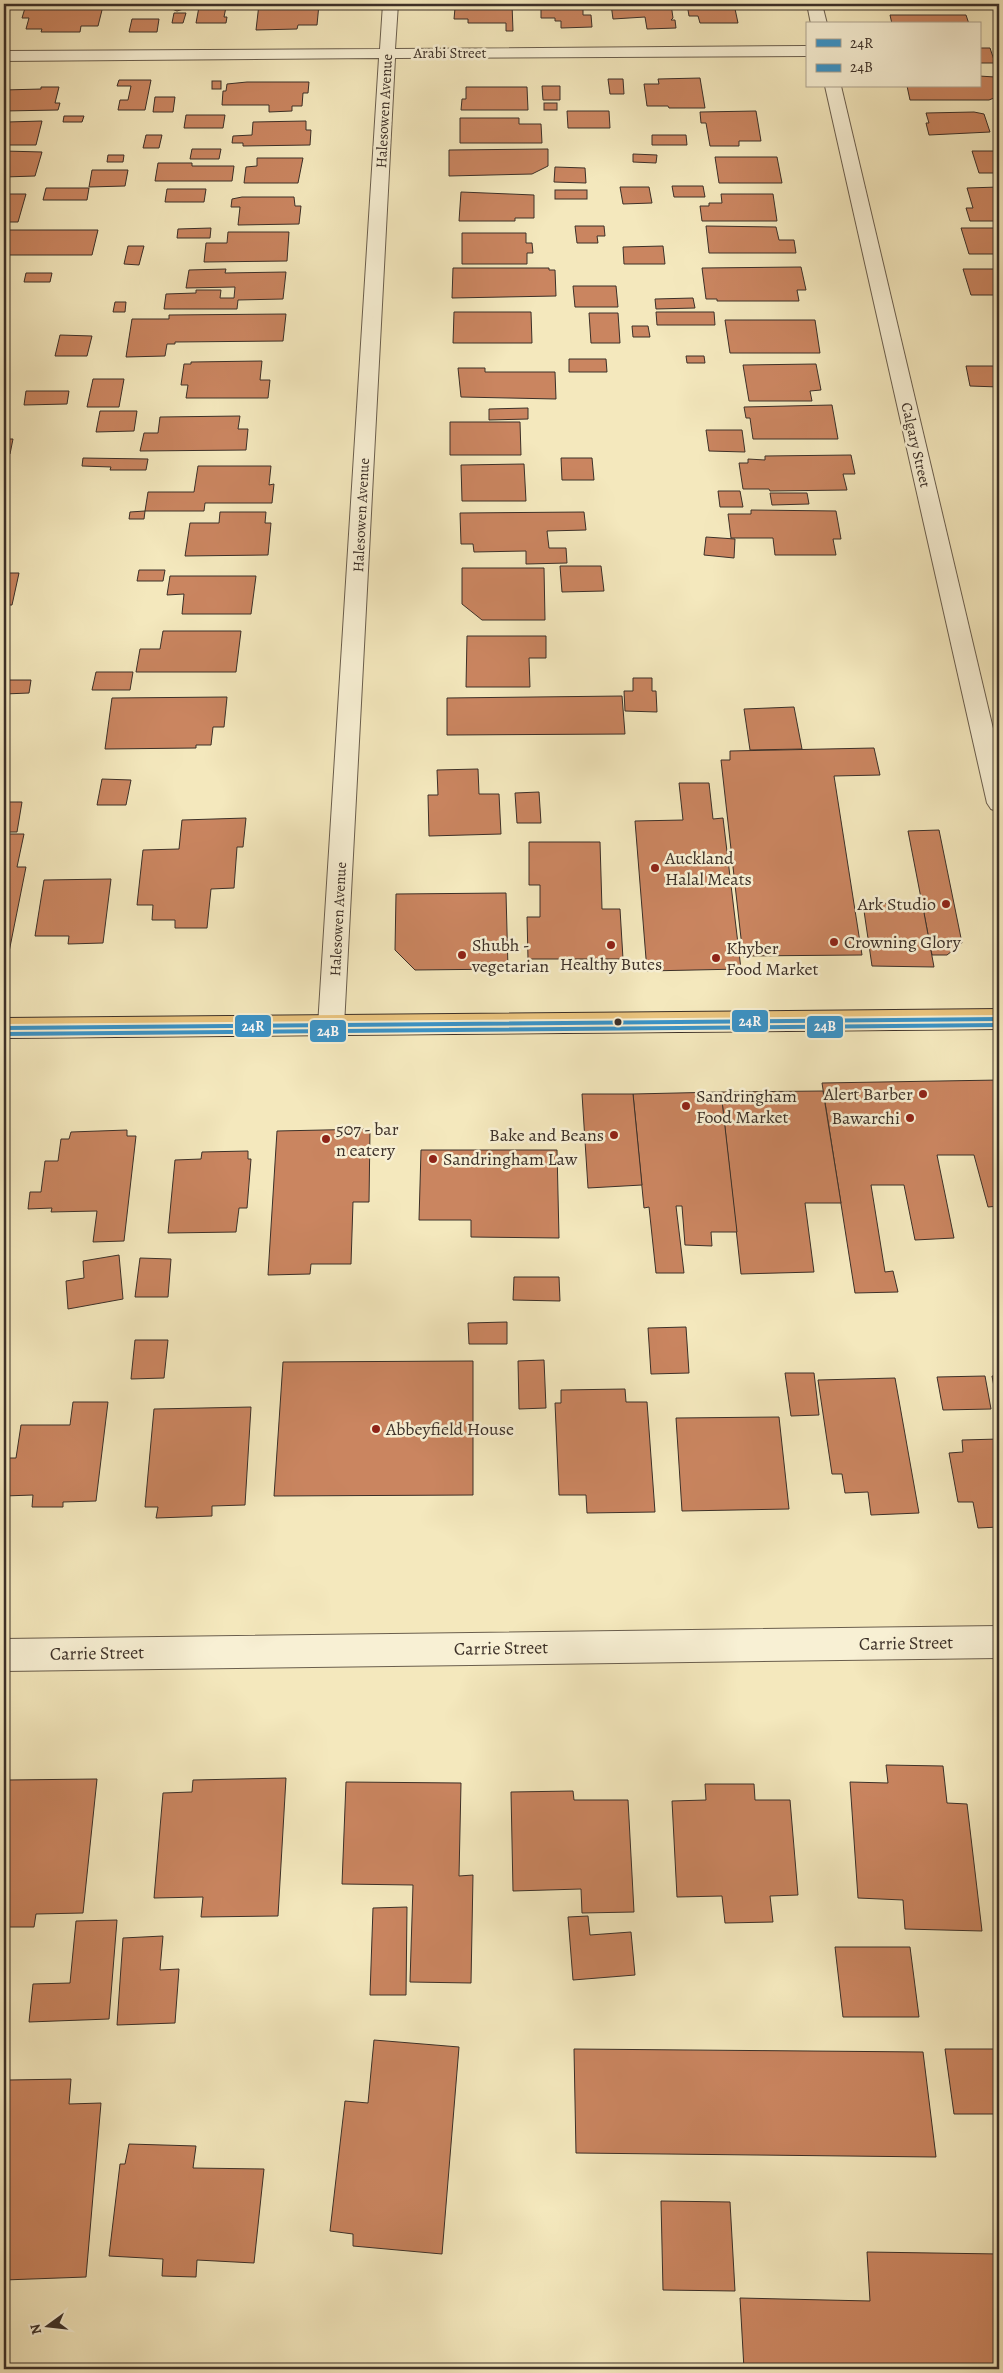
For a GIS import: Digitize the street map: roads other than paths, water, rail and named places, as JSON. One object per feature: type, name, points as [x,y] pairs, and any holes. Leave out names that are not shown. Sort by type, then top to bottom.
[{"type":"main road","points":[[4,1028],[999,1019]]},
{"type":"street","name":"Halesowen Avenue","points":[[331,1026],[390,4]]},
{"type":"street","points":[[815,4],[819,22]]},
{"type":"street","name":"Arabi Street","points":[[4,56],[806,51]]},
{"type":"street","name":"Calgary Street","points":[[833,88],[999,803]]},
{"type":"street","name":"Carrie Street","points":[[4,1655],[999,1642]]},
{"type":"place","name":"Auckland Halal Meats","points":[[655,868]]},
{"type":"place","name":"Ark Studio","points":[[946,904]]},
{"type":"place","name":"Crowning Glory","points":[[834,942]]},
{"type":"place","name":"Healthy Butes","points":[[611,945]]},
{"type":"place","name":"Shubh - vegetarian","points":[[462,955]]},
{"type":"place","name":"Khyber Food Market","points":[[716,958]]},
{"type":"place","name":"Alert Barber","points":[[923,1094]]},
{"type":"place","name":"Sandringham Food Market","points":[[686,1106]]},
{"type":"place","name":"Bawarchi","points":[[910,1118]]},
{"type":"place","name":"Bake and Beans","points":[[614,1135]]},
{"type":"place","name":"507 - bar n eatery","points":[[326,1139]]},
{"type":"place","name":"Sandringham Law","points":[[433,1159]]},
{"type":"place","name":"Abbeyfield House","points":[[376,1429]]}]
